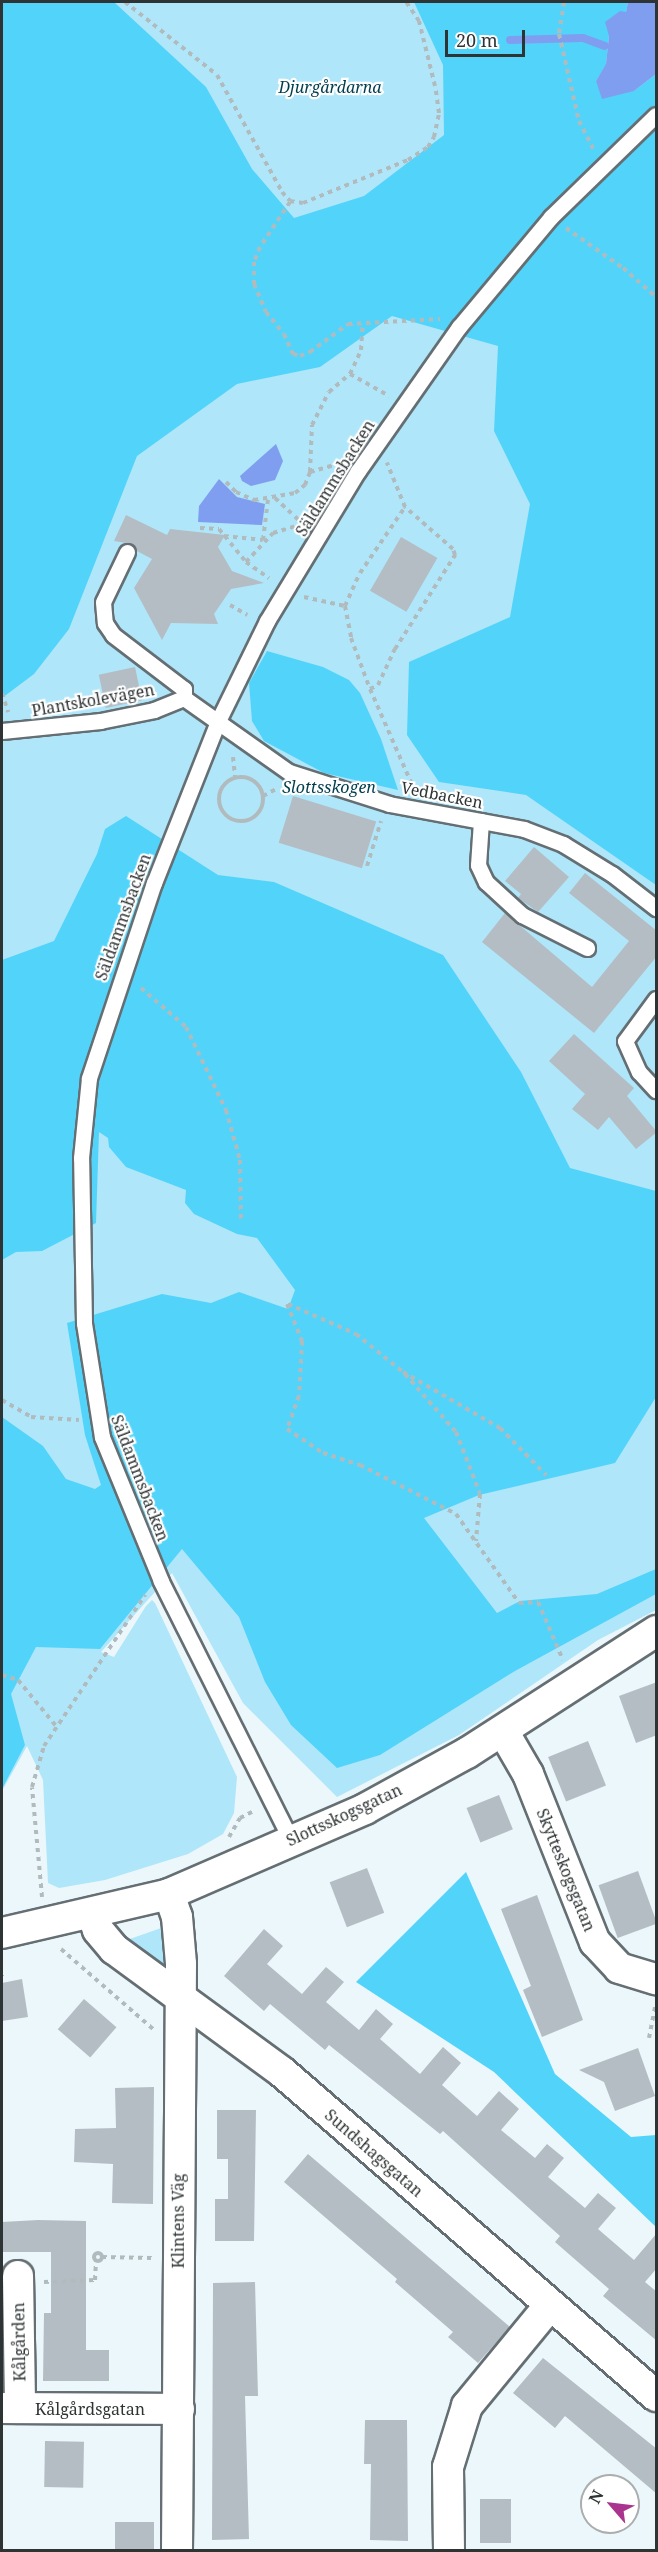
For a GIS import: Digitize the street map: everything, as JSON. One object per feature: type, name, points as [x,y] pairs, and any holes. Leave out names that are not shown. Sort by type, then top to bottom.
[{"type":"street","name":"Slottsskogsgatan","points":[[2,1934],[169,1894],[365,1809],[503,1731],[574,1682],[657,1631]]},
{"type":"street","name":"Skytteskogsgatan","points":[[503,1731],[528,1774],[595,1942],[619,1968],[657,1979]]},
{"type":"street","name":"Klintens Väg","points":[[169,1894],[177,1917],[179,1996],[177,2550]]},
{"type":"street","name":"Sundshagsgatan","points":[[92,1914],[98,1930],[114,1949],[282,2072],[549,2307],[657,2396]]},
{"type":"street","name":"Kålgården","points":[[11,2408],[18,2279]]},
{"type":"street","points":[[449,2550],[448,2467],[467,2406],[549,2307]]},
{"type":"street","name":"Kålgårdsgatan","points":[[11,2408],[179,2409]]},
{"type":"lane","name":"Säldammsbacken","points":[[291,1840],[161,1581],[106,1446],[98,1416],[84,1323],[83,1110],[121,974],[218,721],[243,665],[286,590],[400,408],[459,327],[551,217],[601,166],[657,115]]},
{"type":"lane","points":[[127,552],[103,602],[105,623],[113,635],[184,689],[184,698],[218,721]]},
{"type":"lane","name":"Plantskolevägen","points":[[2,731],[100,721],[154,710],[184,698]]},
{"type":"lane","name":"Vedbacken","points":[[218,721],[289,772],[386,803],[524,829],[563,844],[612,874],[657,908]]},
{"type":"lane","points":[[481,821],[478,865],[486,882],[522,915],[587,948]]},
{"type":"lane","points":[[657,999],[625,1041],[639,1072],[657,1090]]},
{"type":"path","points":[[125,2],[217,75],[290,201]]},
{"type":"path","points":[[290,201],[316,201],[408,160],[428,147],[438,124],[435,86],[419,21],[406,2]]},
{"type":"path","points":[[564,2],[559,34],[579,121],[601,166]]},
{"type":"path","points":[[290,201],[267,233],[254,262],[254,284],[266,312],[284,334],[293,354],[300,356],[348,324],[446,319],[459,327]]},
{"type":"path","points":[[551,217],[622,267],[657,297]]},
{"type":"path","points":[[226,482],[236,492],[254,500],[295,493],[304,485],[310,472],[312,425],[329,392],[350,374],[361,350],[363,322]]},
{"type":"path","points":[[350,374],[387,394],[400,408]]},
{"type":"path","points":[[370,689],[378,685],[395,649],[454,555],[453,549],[405,507],[390,466],[372,451]]},
{"type":"path","points":[[268,498],[276,498],[302,524]]},
{"type":"path","points":[[263,540],[268,498]]},
{"type":"path","points":[[405,507],[360,573],[345,606],[351,638],[370,689],[423,810]]},
{"type":"path","points":[[200,528],[219,529],[246,562],[286,590],[345,606]]},
{"type":"path","points":[[246,562],[263,540],[273,533],[295,528]]},
{"type":"path","points":[[224,536],[263,540]]},
{"type":"path","points":[[240,777],[259,786],[263,801],[256,816],[241,822],[226,816],[218,797],[225,783],[240,777]]},
{"type":"path","points":[[367,866],[386,803]]},
{"type":"path","points":[[121,974],[129,977],[186,1027],[229,1120],[240,1160],[241,1220]]},
{"type":"path","points":[[546,1475],[500,1428],[403,1371],[356,1334],[287,1304],[302,1341],[299,1396],[287,1429],[323,1453],[360,1465],[456,1514],[519,1603],[538,1602],[574,1682]]},
{"type":"path","points":[[403,1371],[456,1432],[480,1494],[476,1542]]},
{"type":"path","points":[[2,1400],[31,1416],[73,1421],[98,1416]]},
{"type":"path","points":[[39,1882],[32,1787],[44,1746],[105,1660],[148,1591],[161,1581]]},
{"type":"path","points":[[2,1675],[18,1680],[56,1726]]},
{"type":"path","points":[[223,1842],[240,1818],[273,1801]]},
{"type":"path","points":[[34,1900],[52,1897]]},
{"type":"path","points":[[52,1948],[65,1950],[160,2036],[163,2043],[178,2042]]},
{"type":"path","points":[[649,2038],[657,1999]]},
{"type":"path","points":[[18,2279],[95,2280],[96,2260],[102,2257],[178,2258]]},
{"type":"green space","name":"Slottsskogen","points":[[2,2],[656,2],[656,1610],[598,1640],[459,1735],[337,1797],[243,1703],[172,1573],[101,1652],[114,1657],[146,1606],[152,1600],[155,1603],[237,1777],[234,1813],[223,1834],[188,1854],[105,1880],[59,1888],[48,1883],[43,1780],[27,1746],[2,1791]]},
{"type":"green space","points":[[168,1926],[163,1968],[127,1940],[164,1927]]},
{"type":"shaded area","points":[[2,2],[114,2],[206,87],[252,169],[294,218],[364,196],[444,135],[443,65],[414,2],[628,2],[626,12],[618,15],[609,36],[606,65],[596,81],[634,91],[656,74],[656,885],[526,795],[439,782],[407,735],[409,662],[510,617],[530,504],[494,431],[498,346],[392,316],[320,367],[237,384],[137,456],[69,629],[34,674],[2,698]]},
{"type":"shaded area","points":[[628,2],[656,2],[656,74],[634,91],[602,99],[596,81],[606,64],[609,36],[605,22],[620,11],[626,12]]},
{"type":"shaded area","points":[[276,444],[283,461],[275,480],[251,486],[242,481],[240,476]]},
{"type":"shaded area","points":[[219,479],[237,497],[265,504],[262,525],[198,522],[199,506]]},
{"type":"shaded area","points":[[267,651],[323,667],[349,680],[360,693],[381,739],[398,790],[324,773],[264,741],[252,721],[249,683]]},
{"type":"shaded area","points":[[126,816],[218,875],[274,882],[443,955],[521,1072],[570,1168],[656,1191],[656,1397],[615,1463],[479,1495],[424,1518],[497,1613],[520,1601],[597,1594],[656,1569],[656,1594],[515,1671],[380,1755],[337,1768],[291,1725],[265,1682],[239,1617],[182,1549],[100,1649],[36,1647],[11,1694],[25,1745],[2,1789],[2,1417],[43,1446],[66,1479],[95,1489],[101,1485],[85,1435],[67,1323],[162,1294],[211,1303],[239,1292],[288,1309],[295,1290],[257,1238],[237,1234],[194,1214],[185,1203],[186,1190],[126,1167],[109,1147],[108,1138],[99,1132],[96,1223],[42,1251],[16,1252],[2,1260],[2,960],[54,941],[97,854],[105,829]]},
{"type":"shaded area","points":[[466,1872],[555,2074],[631,2137],[656,2135],[656,2227],[494,2072],[356,1982]]},
{"type":"building","points":[[126,515],[167,535],[170,529],[225,535],[218,547],[232,571],[264,583],[231,589],[214,614],[218,624],[171,623],[162,640],[134,588],[152,559],[137,551],[132,544],[114,541]]},
{"type":"building","points":[[401,537],[437,558],[406,612],[370,591]]},
{"type":"building","points":[[135,667],[142,700],[106,708],[99,675]]},
{"type":"building","points":[[293,796],[376,821],[362,868],[279,843]]},
{"type":"building","points":[[534,847],[569,877],[538,912],[518,898],[521,894],[505,881]]},
{"type":"building","points":[[585,873],[657,931],[657,956],[594,1033],[482,942],[505,913],[592,987],[629,941],[569,893]]},
{"type":"building","points":[[574,1034],[634,1088],[627,1096],[657,1132],[636,1149],[609,1117],[598,1130],[572,1109],[585,1094],[549,1061]]},
{"type":"building","points":[[657,1682],[657,1735],[636,1743],[619,1696]]},
{"type":"building","points":[[588,1741],[606,1786],[566,1802],[548,1757]]},
{"type":"building","points":[[499,1795],[513,1829],[480,1842],[467,1808]]},
{"type":"building","points":[[367,1868],[384,1913],[347,1927],[330,1882]]},
{"type":"building","points":[[638,1871],[656,1924],[618,1938],[599,1885]]},
{"type":"building","points":[[537,1895],[583,2020],[542,2037],[523,1990],[531,1986],[501,1909]]},
{"type":"building","points":[[264,1929],[283,1946],[267,1964],[302,1994],[326,1967],[344,1982],[326,2002],[359,2030],[376,2009],[393,2024],[380,2039],[420,2074],[443,2047],[461,2063],[442,2085],[477,2116],[499,2091],[519,2109],[501,2130],[535,2158],[547,2144],[564,2158],[548,2177],[585,2208],[598,2193],[616,2208],[598,2229],[634,2260],[657,2233],[657,2268],[645,2282],[657,2292],[657,2341],[603,2296],[609,2289],[555,2242],[560,2236],[443,2131],[440,2134],[329,2045],[325,2050],[270,2004],[264,2011],[224,1976]]},
{"type":"building","points":[[22,1979],[28,2017],[2,2021],[2,1983]]},
{"type":"building","points":[[84,1999],[116,2027],[90,2057],[58,2029]]},
{"type":"building","points":[[638,2048],[655,2096],[615,2111],[604,2082],[579,2070]]},
{"type":"building","points":[[154,2087],[153,2204],[112,2203],[113,2164],[74,2162],[75,2129],[116,2128],[115,2088]]},
{"type":"building","points":[[217,2110],[256,2110],[254,2241],[215,2241],[215,2199],[228,2199],[228,2159],[217,2159]]},
{"type":"building","points":[[308,2154],[510,2327],[478,2363],[448,2337],[453,2332],[395,2282],[397,2279],[284,2182]]},
{"type":"building","points":[[86,2221],[86,2350],[109,2350],[109,2381],[43,2381],[44,2313],[51,2313],[51,2252],[2,2252],[2,2222]]},
{"type":"building","points":[[255,2282],[258,2396],[245,2396],[249,2539],[212,2540],[213,2283]]},
{"type":"building","points":[[543,2358],[657,2449],[657,2494],[640,2480],[640,2474],[633,2474],[565,2416],[555,2428],[513,2393]]},
{"type":"building","points":[[365,2420],[407,2420],[408,2541],[370,2540],[371,2464],[364,2464]]},
{"type":"building","points":[[45,2441],[84,2442],[83,2488],[44,2487]]},
{"type":"building","points":[[480,2499],[511,2499],[511,2543],[480,2543]]},
{"type":"building","points":[[115,2522],[154,2522],[154,2550],[115,2550]]},
{"type":"waterway","points":[[510,40],[583,38],[605,46]]},
{"type":"park label","name":"Djurgårdarna","points":[[330,87]]}]
